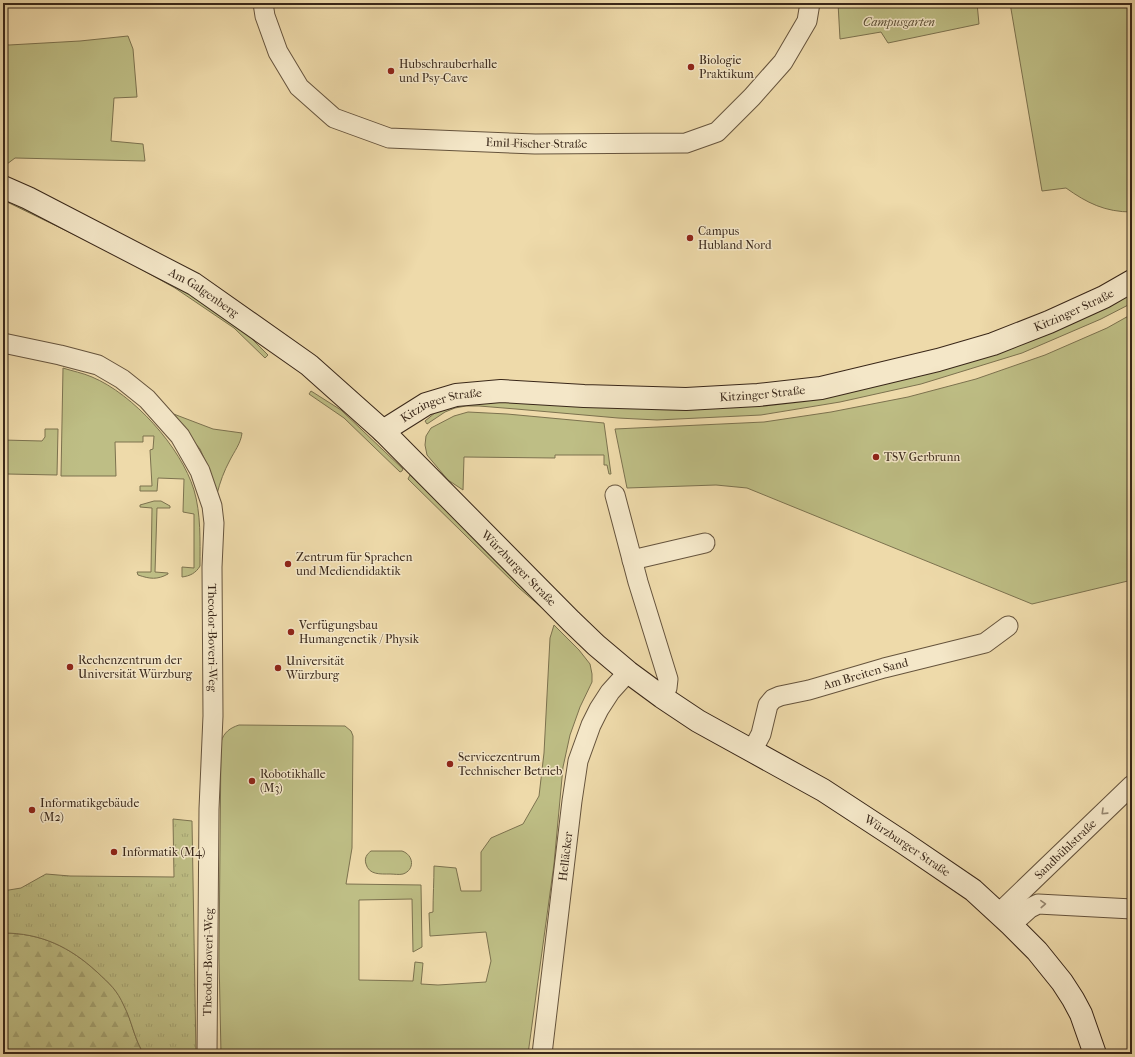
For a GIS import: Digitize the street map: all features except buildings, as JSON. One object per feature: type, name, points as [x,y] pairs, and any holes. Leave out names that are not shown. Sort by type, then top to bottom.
[{"type":"street","name":"Emil-Fischer-Straße","points":[[263,3],[265,16],[278,52],[299,87],[334,118],[389,138],[535,144],[686,143],[717,132],[752,97],[782,62],[807,21],[810,3]]},
{"type":"street","name":"Am Galgenberg","points":[[3,187],[28,198],[194,284],[309,365],[382,431]]},
{"type":"street","name":"Kitzinger Straße","points":[[382,431],[426,404],[456,395],[501,391],[584,396],[686,399],[758,395],[821,388],[938,360],[993,344],[1049,322],[1132,281]]},
{"type":"street","name":"Theodor-Boveri-Weg","points":[[3,343],[98,365],[122,379],[147,399],[180,436],[200,471],[212,506],[214,523],[212,567],[213,716],[210,809],[207,1054]]},
{"type":"street","name":"Würzburger Straße","points":[[382,431],[566,616],[596,645],[628,672],[662,698],[698,721],[823,790],[973,890],[1037,951],[1067,989],[1081,1014],[1096,1054]]},
{"type":"street","points":[[615,495],[632,560],[668,679],[667,688],[662,698]]},
{"type":"street","points":[[632,560],[705,542]]},
{"type":"street","name":"Am Breiten Sand","points":[[752,750],[761,734],[768,705],[773,699],[884,668],[984,643],[1008,626]]},
{"type":"street","name":"Helläcker","points":[[542,1054],[578,761],[599,709],[610,692],[628,672]]},
{"type":"street","name":"Sandbühlstraße","points":[[1005,919],[1132,785]]},
{"type":"street","points":[[1005,919],[1038,904],[1132,909]]},
{"type":"green space","name":"Campusgarten","points":[[838,3],[977,3],[979,24],[888,43],[881,32],[840,39]]},
{"type":"green space","points":[[1010,3],[1132,3],[1132,212],[1122,212],[1097,206],[1066,188],[1042,191]]},
{"type":"green space","points":[[128,36],[133,49],[137,97],[114,98],[111,141],[143,144],[145,161],[15,158],[3,167],[3,44],[9,45],[80,41]]},
{"type":"green space","points":[[3,196],[176,284],[240,327],[268,355],[265,358],[234,328],[175,288],[110,252],[3,200]]},
{"type":"green space","points":[[1132,291],[1132,303],[1101,319],[1022,353],[921,384],[840,402],[761,415],[657,420],[466,406],[445,412],[427,424],[425,421],[436,412],[474,401],[807,398]]},
{"type":"green space","name":"TSV Gerbrunn","points":[[1132,314],[1132,580],[1032,604],[747,488],[716,485],[627,488],[615,429],[764,422],[831,412],[908,397],[976,379],[1045,355],[1107,328]]},
{"type":"green space","points":[[63,368],[85,374],[108,385],[139,409],[167,440],[188,473],[194,490],[200,527],[200,566],[197,571],[188,576],[182,577],[182,567],[194,568],[194,514],[183,512],[184,479],[158,478],[157,491],[140,491],[140,486],[152,486],[150,450],[153,449],[154,436],[143,436],[143,442],[115,442],[116,476],[61,476]]},
{"type":"green space","points":[[311,391],[341,410],[403,469],[402,471],[400,472],[344,418],[309,394]]},
{"type":"green space","points":[[468,412],[604,423],[611,474],[609,474],[607,465],[604,465],[604,455],[555,455],[555,458],[464,457],[463,490],[448,480],[427,455],[425,445],[426,436],[431,428],[454,416]]},
{"type":"green space","points":[[171,413],[213,429],[242,433],[239,444],[224,472],[217,494],[209,469],[200,449]]},
{"type":"green space","points":[[45,429],[58,429],[57,475],[7,474],[3,467],[3,440],[42,441],[45,437]]},
{"type":"green space","points":[[410,475],[521,583],[542,606],[541,607],[519,588],[408,479]]},
{"type":"green space","points":[[154,501],[161,501],[170,506],[170,508],[157,508],[155,572],[168,574],[153,578],[138,575],[137,572],[151,572],[152,508],[140,507],[140,505]]},
{"type":"green space","points":[[554,625],[579,650],[590,664],[592,682],[580,707],[570,735],[563,767],[554,864],[528,1054],[221,1054],[219,957],[221,742],[226,733],[230,729],[239,725],[345,726],[351,731],[353,736],[352,848],[346,884],[421,885],[422,947],[413,952],[412,899],[359,900],[359,980],[413,981],[415,962],[423,963],[421,984],[438,985],[486,982],[491,961],[486,932],[430,936],[429,913],[433,912],[434,866],[456,868],[461,891],[481,891],[481,852],[491,838],[523,824],[539,796],[544,753],[550,638]]},
{"type":"green space","points":[[173,819],[192,821],[196,1054],[144,1054],[127,1012],[116,991],[87,963],[54,943],[30,936],[3,933],[3,891],[21,888],[46,874],[70,876],[174,877]]},
{"type":"green space","points":[[371,851],[402,851],[411,859],[412,862],[410,869],[403,874],[379,874],[372,872],[367,868],[365,862],[366,856]]},
{"type":"green space","points":[[3,933],[30,936],[54,943],[87,963],[119,995],[144,1054],[3,1054]]},
{"type":"place","name":"Biologie Praktikum","points":[[691,67]]},
{"type":"place","name":"Hubschrauberhalle und Psy-Cave","points":[[391,71]]},
{"type":"place","name":"Campus Hubland Nord","points":[[690,238]]},
{"type":"place","name":"TSV Gerbrunn","points":[[876,457]]},
{"type":"place","name":"Zentrum für Sprachen und Mediendidaktik","points":[[288,564]]},
{"type":"place","name":"Verfügungsbau Humangenetik / Physik","points":[[291,632]]},
{"type":"place","name":"Rechenzentrum der Universität Würzburg","points":[[70,667]]},
{"type":"place","name":"Universität Würzburg","points":[[278,668]]},
{"type":"place","name":"Servicezentrum Technischer Betrieb","points":[[450,764]]},
{"type":"place","name":"Robotikhalle (M3)","points":[[252,781]]},
{"type":"place","name":"Informatikgebäude (M2)","points":[[32,810]]},
{"type":"place","name":"Informatik (M4)","points":[[114,852]]}]
